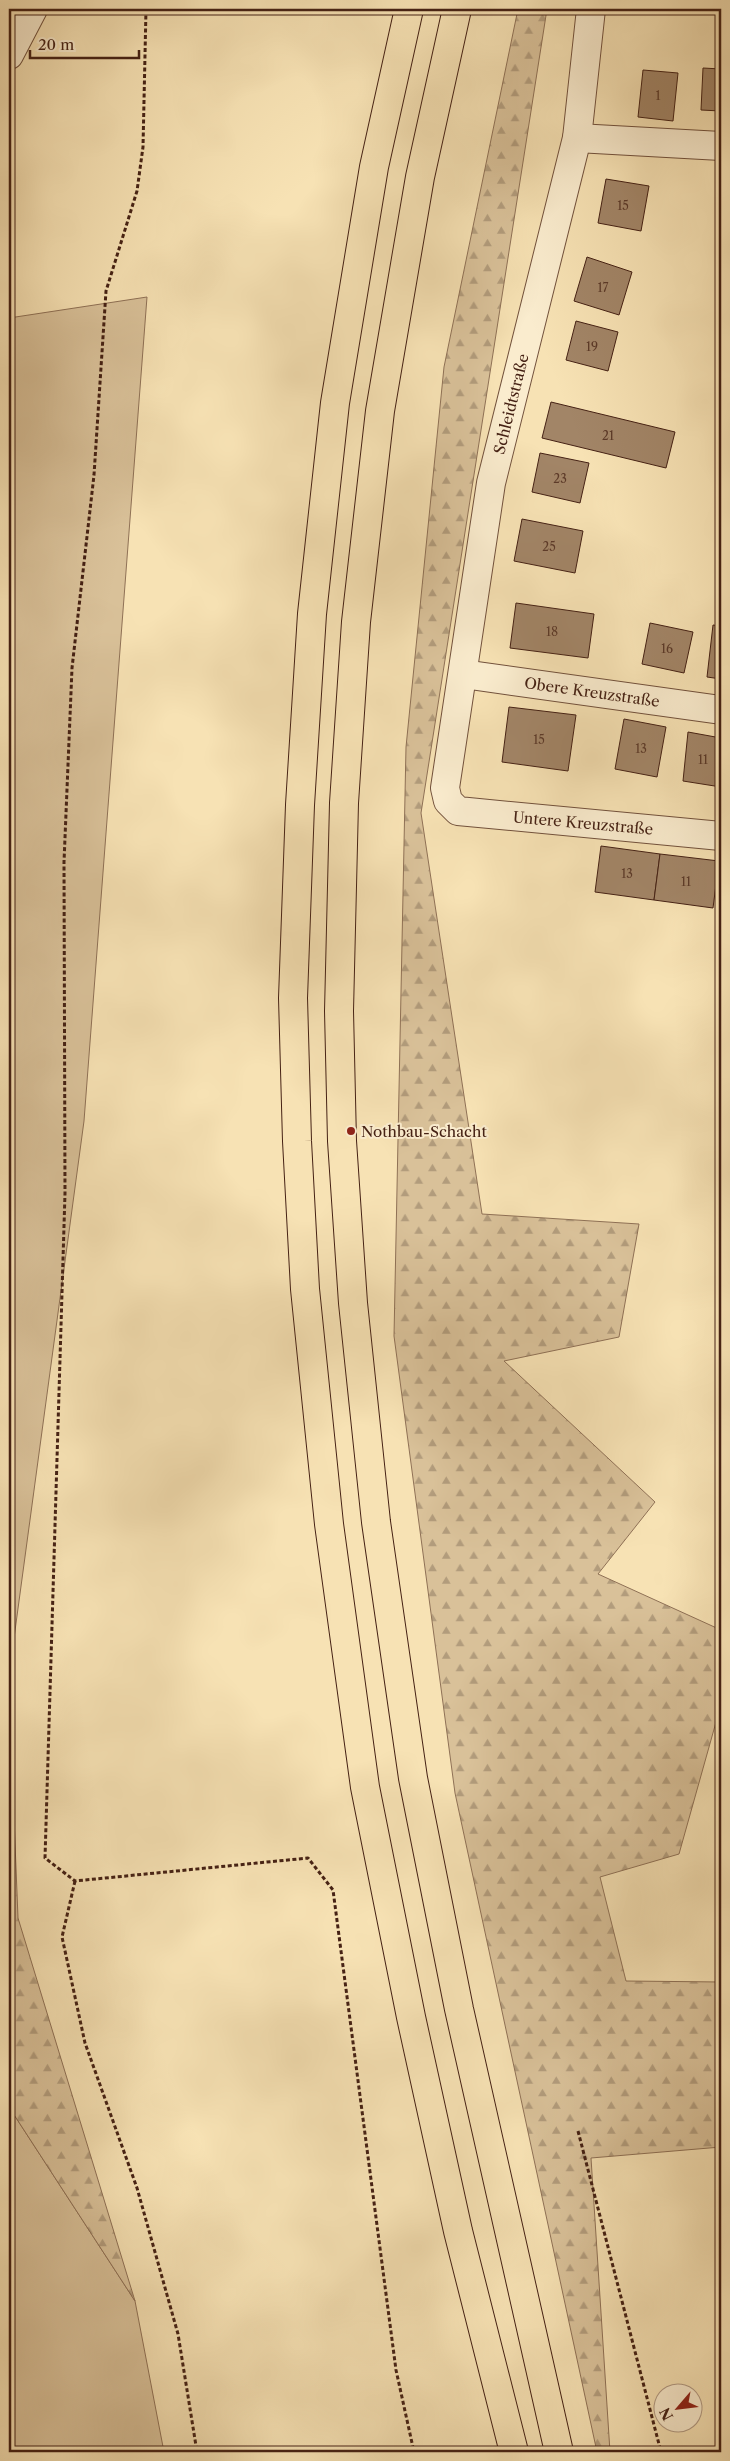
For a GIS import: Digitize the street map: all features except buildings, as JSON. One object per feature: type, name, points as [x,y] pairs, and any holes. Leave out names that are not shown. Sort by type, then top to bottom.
[{"type":"highway","points":[[409,9],[374,167],[338,384],[312,614],[300,805],[293,998],[297,1141],[305,1290],[329,1524],[365,1787],[411,2016],[456,2221],[514,2452]]},
{"type":"highway","points":[[457,9],[420,177],[380,411],[356,622],[344,803],[339,1011],[342,1141],[353,1303],[376,1522],[413,1778],[463,2028],[559,2452]]},
{"type":"street","points":[[9,55],[33,9]]},
{"type":"street","name":"Schleidtstraße","points":[[448,801],[446,788],[491,483],[578,138],[591,9]]},
{"type":"street","points":[[578,138],[721,146]]},
{"type":"street","name":"Obere Kreuzstraße","points":[[462,674],[721,710]]},
{"type":"street","name":"Untere Kreuzstraße","points":[[448,801],[458,811],[721,836]]},
{"type":"path","points":[[146,9],[143,147],[136,191],[106,291],[94,475],[72,668],[64,862],[65,1193],[45,1858],[75,1881],[308,1858],[333,1890],[396,2370],[414,2452]]},
{"type":"path","points":[[75,1881],[62,1937],[85,2043],[137,2188],[178,2334],[197,2452]]},
{"type":"path","points":[[578,2131],[661,2452]]},
{"type":"green space","points":[[518,9],[547,9],[421,813],[482,1214],[639,1224],[619,1337],[504,1361],[655,1502],[598,1574],[721,1630],[721,1713],[718,1715],[679,1854],[600,1877],[626,1981],[721,1982],[721,2147],[591,2158],[610,2452],[597,2452],[455,1793],[394,1336],[406,747],[444,367]]},
{"type":"green space","points":[[147,297],[84,1121],[9,1675],[9,318]]},
{"type":"green space","points":[[9,1693],[18,1918],[135,2301],[9,2107]]},
{"type":"green space","points":[[9,2107],[135,2301],[164,2452],[9,2452]]},
{"type":"place","name":"Nothbau-Schacht","points":[[351,1131]]}]
